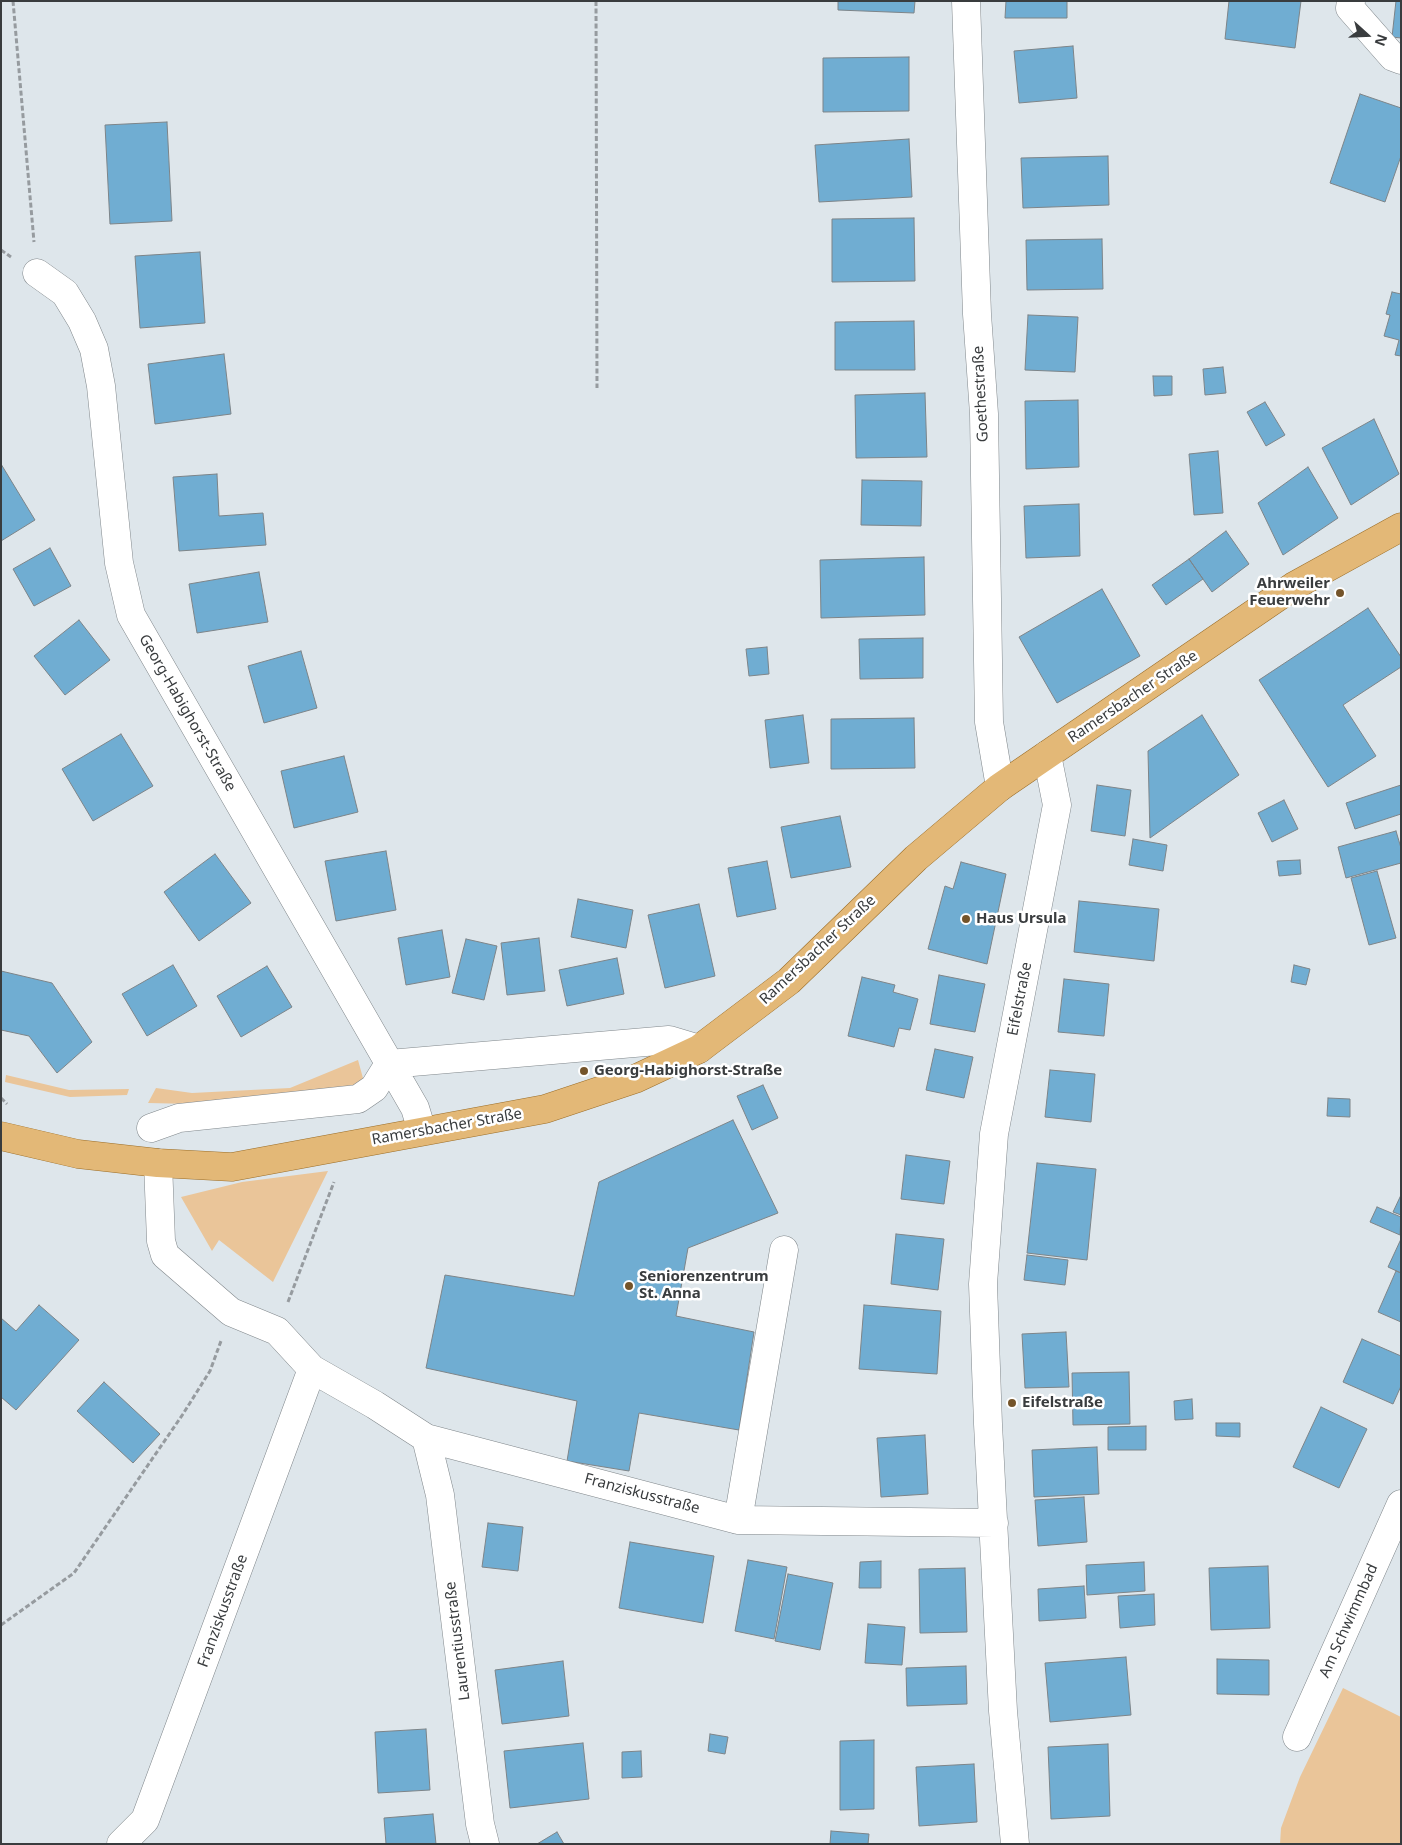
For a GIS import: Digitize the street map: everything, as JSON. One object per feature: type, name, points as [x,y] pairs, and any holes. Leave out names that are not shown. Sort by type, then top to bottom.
[{"type":"main road","name":"Ramersbacher Straße","points":[[1,1136],[78,1154],[158,1163],[232,1167],[546,1109],[635,1079],[699,1049],[789,981],[916,858],[1000,787],[1294,586],[1401,527]]},
{"type":"street","name":"Goethestraße","points":[[966,1],[976,314],[984,414],[989,722],[1000,787]]},
{"type":"street","points":[[1351,1],[1350,8],[1393,57],[1401,60]]},
{"type":"street","name":"Georg-Habighorst-Straße","points":[[37,273],[64,293],[82,321],[94,349],[101,386],[119,563],[131,615],[415,1108],[422,1131]]},
{"type":"street","name":"Eifelstraße","points":[[1015,1844],[1003,1711],[988,1424],[983,1284],[994,1134],[1057,805],[1047,756]]},
{"type":"street","points":[[151,1128],[178,1118],[358,1099],[374,1088],[389,1064],[670,1040],[699,1049]]},
{"type":"street","name":"Franziskusstraße","points":[[158,1163],[160,1242],[165,1255],[231,1312],[277,1331],[312,1369],[375,1404],[426,1438],[738,1520],[994,1523]]},
{"type":"street","points":[[738,1520],[784,1250]]},
{"type":"street","name":"Franziskusstraße","points":[[121,1844],[145,1820],[312,1369]]},
{"type":"street","name":"Laurentiusstraße","points":[[426,1438],[440,1495],[480,1824],[485,1844]]},
{"type":"street","name":"Am Schwimmbad","points":[[1297,1737],[1401,1504]]},
{"type":"path","points":[[12,1],[30,216],[37,273]]},
{"type":"path","points":[[596,1],[597,388]]},
{"type":"path","points":[[277,1331],[340,1166],[338,1148]]},
{"type":"path","points":[[1,1625],[74,1573],[183,1414],[210,1371],[231,1312]]},
{"type":"shaded area","points":[[358,1060],[366,1089],[236,1105],[148,1103],[156,1088],[192,1093],[290,1088]]},
{"type":"shaded area","points":[[6,1075],[69,1090],[129,1089],[127,1095],[70,1097],[5,1082]]},
{"type":"shaded area","points":[[328,1171],[273,1282],[219,1240],[212,1251],[181,1197],[242,1182]]},
{"type":"shaded area","points":[[1343,1688],[1401,1717],[1401,1844],[1280,1844],[1281,1828],[1300,1777]]},
{"type":"building","points":[[838,1],[915,1],[914,13],[838,10]]},
{"type":"building","points":[[1006,1],[1067,1],[1067,18],[1005,18]]},
{"type":"building","points":[[1229,1],[1301,1],[1295,48],[1225,39]]},
{"type":"building","points":[[1396,1],[1401,1],[1401,38],[1392,37]]},
{"type":"building","points":[[1073,46],[1077,98],[1019,103],[1014,51]]},
{"type":"building","points":[[909,57],[909,111],[823,112],[823,58]]},
{"type":"building","points":[[1360,94],[1401,108],[1401,156],[1385,202],[1330,183]]},
{"type":"building","points":[[167,122],[172,221],[110,224],[105,125]]},
{"type":"building","points":[[909,139],[912,197],[819,202],[815,145]]},
{"type":"building","points":[[1108,156],[1109,205],[1023,208],[1021,158]]},
{"type":"building","points":[[914,218],[915,281],[832,282],[832,219]]},
{"type":"building","points":[[1102,239],[1103,289],[1027,290],[1026,240]]},
{"type":"building","points":[[200,252],[205,323],[140,328],[135,256]]},
{"type":"building","points":[[1392,292],[1401,294],[1401,356],[1395,355],[1399,340],[1384,336],[1390,315],[1386,314]]},
{"type":"building","points":[[1028,315],[1078,317],[1075,372],[1025,370]]},
{"type":"building","points":[[914,321],[915,370],[835,370],[835,322]]},
{"type":"building","points":[[224,354],[231,414],[155,424],[148,364]]},
{"type":"building","points":[[1223,367],[1226,393],[1205,395],[1203,369]]},
{"type":"building","points":[[1153,376],[1172,376],[1172,395],[1154,396]]},
{"type":"building","points":[[925,393],[927,457],[856,458],[855,395]]},
{"type":"building","points":[[1078,400],[1079,467],[1026,469],[1025,401]]},
{"type":"building","points":[[1265,402],[1285,435],[1266,446],[1247,412]]},
{"type":"building","points":[[1374,419],[1399,474],[1351,505],[1322,448]]},
{"type":"building","points":[[1218,451],[1223,513],[1194,515],[1189,454]]},
{"type":"building","points":[[1,464],[35,520],[1,541]]},
{"type":"building","points":[[1308,467],[1338,518],[1283,555],[1258,503]]},
{"type":"building","points":[[217,474],[219,516],[263,513],[266,545],[179,551],[173,477]]},
{"type":"building","points":[[862,480],[922,481],[921,526],[861,525]]},
{"type":"building","points":[[1079,504],[1080,556],[1026,558],[1024,506]]},
{"type":"building","points":[[1226,531],[1249,564],[1212,592],[1189,559]]},
{"type":"building","points":[[50,548],[71,586],[34,606],[13,569]]},
{"type":"building","points":[[924,557],[925,615],[821,618],[820,560]]},
{"type":"building","points":[[1189,559],[1203,579],[1166,605],[1152,585]]},
{"type":"building","points":[[259,572],[268,622],[197,633],[189,584]]},
{"type":"building","points":[[1102,589],[1140,656],[1057,703],[1019,637]]},
{"type":"building","points":[[1368,608],[1401,657],[1401,667],[1343,705],[1376,756],[1328,787],[1259,680]]},
{"type":"building","points":[[79,620],[110,660],[65,695],[34,656]]},
{"type":"building","points":[[923,638],[923,678],[860,679],[859,639]]},
{"type":"building","points":[[767,647],[769,674],[749,676],[746,649]]},
{"type":"building","points":[[301,651],[317,708],[264,723],[248,666]]},
{"type":"building","points":[[803,715],[809,763],[770,768],[765,720]]},
{"type":"building","points":[[1202,715],[1239,775],[1150,838],[1148,751]]},
{"type":"building","points":[[914,718],[915,768],[831,769],[831,719]]},
{"type":"building","points":[[121,734],[153,786],[93,821],[62,769]]},
{"type":"building","points":[[344,756],[358,812],[294,828],[281,771]]},
{"type":"building","points":[[1097,785],[1131,790],[1125,836],[1091,831]]},
{"type":"building","points":[[1401,785],[1401,814],[1355,829],[1346,803]]},
{"type":"building","points":[[1284,800],[1298,829],[1272,842],[1258,813]]},
{"type":"building","points":[[840,816],[851,867],[791,878],[781,827]]},
{"type":"building","points":[[1396,831],[1401,848],[1401,863],[1346,878],[1338,847]]},
{"type":"building","points":[[1133,839],[1167,845],[1163,871],[1129,865]]},
{"type":"building","points":[[386,851],[396,910],[336,921],[325,861]]},
{"type":"building","points":[[215,854],[251,903],[199,941],[164,892]]},
{"type":"building","points":[[1300,860],[1301,874],[1279,876],[1277,861]]},
{"type":"building","points":[[767,861],[776,909],[737,917],[728,868]]},
{"type":"building","name":"Haus Ursula","points":[[961,862],[1006,874],[987,964],[928,949],[945,886],[953,889]]},
{"type":"building","points":[[1377,871],[1396,938],[1369,945],[1351,878]]},
{"type":"building","points":[[578,899],[633,910],[626,948],[571,937]]},
{"type":"building","points":[[1079,901],[1159,909],[1154,961],[1074,952]]},
{"type":"building","points":[[699,904],[715,976],[665,988],[648,915]]},
{"type":"building","points":[[442,930],[450,977],[406,985],[398,938]]},
{"type":"building","points":[[539,938],[545,991],[507,995],[501,943]]},
{"type":"building","points":[[466,939],[497,946],[484,1000],[452,993]]},
{"type":"building","points":[[617,958],[624,994],[567,1006],[559,970]]},
{"type":"building","points":[[173,965],[197,1006],[147,1036],[122,994]]},
{"type":"building","points":[[1294,965],[1310,969],[1306,985],[1291,982]]},
{"type":"building","points":[[267,966],[292,1007],[241,1037],[217,996]]},
{"type":"building","points":[[1,971],[52,983],[92,1042],[57,1073],[29,1036],[1,1030]]},
{"type":"building","points":[[939,975],[985,984],[975,1032],[930,1024]]},
{"type":"building","points":[[862,977],[895,985],[893,992],[918,999],[910,1030],[899,1028],[894,1047],[848,1036]]},
{"type":"building","points":[[1064,979],[1109,984],[1104,1036],[1058,1032]]},
{"type":"building","points":[[935,1049],[973,1057],[964,1098],[926,1090]]},
{"type":"building","points":[[1050,1070],[1095,1074],[1091,1122],[1045,1117]]},
{"type":"building","points":[[763,1085],[778,1118],[752,1130],[737,1096]]},
{"type":"building","points":[[1328,1098],[1350,1099],[1350,1117],[1327,1116]]},
{"type":"building","name":"Seniorenzentrum St. Anna","points":[[733,1120],[778,1213],[688,1248],[676,1316],[754,1332],[739,1430],[639,1413],[629,1471],[567,1461],[577,1401],[426,1368],[445,1275],[574,1296],[599,1182]]},
{"type":"building","points":[[906,1155],[950,1161],[944,1204],[901,1199]]},
{"type":"building","points":[[1037,1163],[1096,1169],[1087,1260],[1027,1253]]},
{"type":"building","points":[[1401,1195],[1401,1215],[1393,1212]]},
{"type":"building","points":[[1377,1207],[1401,1217],[1400,1235],[1370,1222]]},
{"type":"building","points":[[896,1234],[944,1239],[938,1290],[891,1284]]},
{"type":"building","points":[[1401,1239],[1401,1273],[1388,1267]]},
{"type":"building","points":[[1027,1255],[1068,1260],[1065,1285],[1024,1280]]},
{"type":"building","points":[[1396,1271],[1401,1273],[1401,1322],[1378,1312]]},
{"type":"building","points":[[39,1305],[79,1340],[16,1410],[1,1397],[1,1318],[16,1331]]},
{"type":"building","points":[[864,1305],[941,1311],[937,1374],[859,1369]]},
{"type":"building","points":[[1066,1332],[1069,1387],[1025,1388],[1022,1334]]},
{"type":"building","points":[[1362,1339],[1401,1356],[1401,1386],[1393,1404],[1343,1382]]},
{"type":"building","points":[[1129,1372],[1130,1424],[1073,1425],[1072,1373]]},
{"type":"building","points":[[104,1382],[160,1434],[133,1463],[77,1411]]},
{"type":"building","points":[[1192,1399],[1193,1419],[1175,1420],[1174,1401]]},
{"type":"building","points":[[1321,1407],[1367,1429],[1339,1488],[1293,1467]]},
{"type":"building","points":[[1216,1423],[1240,1423],[1240,1437],[1216,1436]]},
{"type":"building","points":[[1146,1426],[1146,1450],[1108,1450],[1108,1427]]},
{"type":"building","points":[[925,1435],[928,1494],[881,1497],[877,1438]]},
{"type":"building","points":[[1097,1447],[1099,1494],[1034,1497],[1032,1450]]},
{"type":"building","points":[[1084,1497],[1087,1542],[1038,1546],[1035,1500]]},
{"type":"building","points":[[488,1523],[523,1527],[518,1571],[482,1567]]},
{"type":"building","points":[[630,1542],[714,1556],[703,1623],[619,1608]]},
{"type":"building","points":[[748,1560],[787,1567],[774,1639],[735,1631]]},
{"type":"building","points":[[881,1561],[881,1588],[859,1588],[860,1562]]},
{"type":"building","points":[[1144,1562],[1145,1591],[1087,1595],[1086,1565]]},
{"type":"building","points":[[1268,1566],[1270,1628],[1211,1630],[1209,1568]]},
{"type":"building","points":[[965,1568],[967,1632],[920,1633],[919,1569]]},
{"type":"building","points":[[788,1574],[833,1583],[820,1650],[775,1641]]},
{"type":"building","points":[[1084,1586],[1086,1618],[1039,1621],[1038,1589]]},
{"type":"building","points":[[1154,1594],[1155,1625],[1120,1628],[1118,1596]]},
{"type":"building","points":[[868,1624],[905,1627],[902,1665],[865,1663]]},
{"type":"building","points":[[1126,1657],[1131,1715],[1050,1722],[1045,1663]]},
{"type":"building","points":[[1217,1659],[1269,1660],[1269,1695],[1217,1694]]},
{"type":"building","points":[[563,1661],[569,1716],[502,1724],[495,1670]]},
{"type":"building","points":[[966,1666],[967,1704],[907,1706],[906,1668]]},
{"type":"building","points":[[426,1729],[430,1790],[378,1793],[375,1732]]},
{"type":"building","points":[[710,1734],[728,1737],[725,1754],[708,1751]]},
{"type":"building","points":[[874,1740],[874,1809],[840,1810],[840,1741]]},
{"type":"building","points":[[583,1743],[589,1799],[510,1808],[504,1751]]},
{"type":"building","points":[[1108,1744],[1110,1816],[1051,1819],[1048,1747]]},
{"type":"building","points":[[641,1751],[642,1777],[622,1778],[622,1752]]},
{"type":"building","points":[[974,1764],[977,1822],[919,1826],[916,1767]]},
{"type":"building","points":[[433,1814],[436,1844],[386,1844],[384,1818]]},
{"type":"building","points":[[831,1831],[869,1834],[868,1844],[830,1844]]},
{"type":"building","points":[[557,1832],[564,1844],[537,1844]]},
{"type":"place","name":"Ahrweiler Feuerwehr","points":[[1340,593]]},
{"type":"place","name":"Haus Ursula","points":[[966,919]]},
{"type":"place","name":"Georg-Habighorst-Straße","points":[[584,1071]]},
{"type":"place","name":"Seniorenzentrum St. Anna","points":[[629,1286]]},
{"type":"place","name":"Eifelstraße","points":[[1012,1403]]}]
